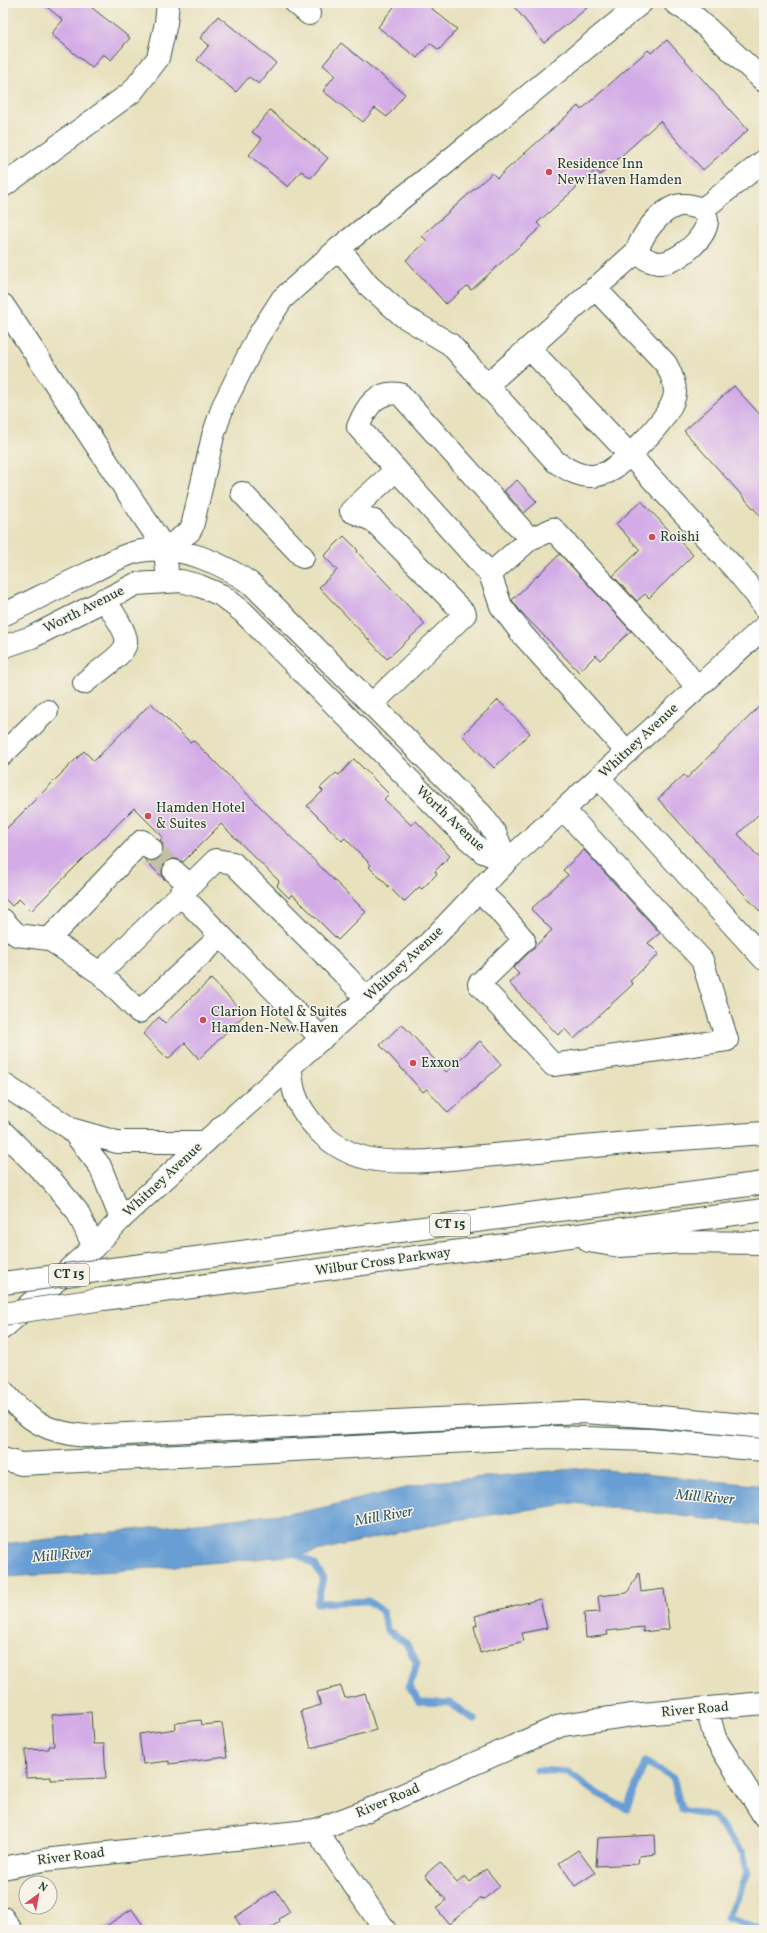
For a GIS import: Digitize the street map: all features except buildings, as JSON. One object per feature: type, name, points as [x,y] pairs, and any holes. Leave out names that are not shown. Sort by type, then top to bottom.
[{"type":"main road","points":[[3,186],[132,92],[158,58],[166,23],[168,3]]},
{"type":"main road","points":[[165,549],[189,532],[192,526],[213,436],[223,406],[257,338],[282,299],[339,248],[440,168],[640,3]]},
{"type":"main road","points":[[675,3],[691,13],[764,81]]},
{"type":"main road","points":[[703,209],[764,161]]},
{"type":"main road","points":[[487,384],[636,252],[645,232],[665,213],[677,206],[687,205],[703,209]]},
{"type":"main road","points":[[636,252],[644,259],[658,263],[677,259],[697,242],[707,222],[703,209]]},
{"type":"main road","points":[[339,248],[368,285],[403,316],[450,344],[556,462],[571,472],[592,476],[606,473],[630,455],[668,411],[675,394],[673,377],[666,364],[595,288]]},
{"type":"main road","points":[[3,305],[165,549],[168,582]]},
{"type":"main road","points":[[529,348],[734,568],[764,607]]},
{"type":"main road","points":[[530,540],[400,394],[388,392],[378,397],[365,410],[358,426],[490,574],[501,606],[522,634],[627,752]]},
{"type":"main road","points":[[372,704],[465,614],[374,521],[351,511],[396,470]]},
{"type":"main road","points":[[242,493],[303,557]]},
{"type":"main road","points":[[490,574],[530,540],[553,529],[681,667],[697,688]]},
{"type":"main road","name":"Worth Avenue","points":[[3,615],[119,558],[140,551],[165,549],[199,557],[238,574],[254,586],[482,815],[495,833],[507,861]]},
{"type":"main road","name":"Worth Avenue","points":[[3,647],[32,637],[136,584],[181,582],[200,586],[221,595],[257,626],[478,848],[483,852],[507,861]]},
{"type":"main road","points":[[84,683],[122,652],[126,643],[125,635],[104,599]]},
{"type":"main road","points":[[257,626],[276,608]]},
{"type":"main road","name":"Whitney Avenue","points":[[3,1328],[94,1247],[121,1219],[205,1142],[428,944],[507,861],[764,626]]},
{"type":"main road","points":[[3,754],[48,711]]},
{"type":"main road","name":"Worth Avenue","points":[[404,775],[424,756]]},
{"type":"main road","points":[[599,778],[764,959]]},
{"type":"main road","points":[[479,891],[496,907],[524,940],[478,984],[553,1065],[727,1040],[702,960],[564,810]]},
{"type":"main road","points":[[49,938],[142,842],[151,849]]},
{"type":"main road","points":[[100,972],[181,884],[216,860],[233,863],[366,998]]},
{"type":"main road","points":[[181,884],[221,936],[322,1038]]},
{"type":"main road","points":[[3,920],[17,935],[49,938],[100,972],[138,1012],[221,936]]},
{"type":"main road","points":[[290,1067],[294,1094],[310,1121],[325,1137],[339,1147],[355,1156],[372,1160],[395,1163],[428,1161],[639,1142],[764,1133]]},
{"type":"main road","points":[[3,1084],[71,1129],[117,1142],[205,1142]]},
{"type":"main road","points":[[71,1129],[100,1166],[121,1219]]},
{"type":"main road","points":[[3,1132],[52,1181],[77,1211],[94,1247]]},
{"type":"main road","name":"Wilbur Cross Parkway","points":[[3,1283],[764,1183]]},
{"type":"main road","name":"Wilbur Cross Parkway","points":[[3,1314],[103,1299],[764,1210]]},
{"type":"main road","points":[[566,1237],[619,1246],[682,1242],[764,1243]]},
{"type":"main road","points":[[3,1391],[15,1406],[46,1428],[64,1434],[85,1436],[582,1412],[660,1417],[764,1427]]},
{"type":"main road","points":[[9,1462],[549,1437],[651,1440],[764,1450]]},
{"type":"main road","name":"River Road","points":[[3,1868],[44,1860],[316,1830],[374,1807],[562,1725],[632,1715],[764,1703]]},
{"type":"main road","points":[[707,1709],[715,1738],[764,1816]]},
{"type":"main road","points":[[316,1830],[385,1930]]},
{"type":"main road","points":[[3,1918],[11,1930]]},
{"type":"water","name":"Mill River","points":[[585,1468],[764,1486],[764,1526],[574,1503],[449,1521],[299,1555],[116,1571],[3,1577],[3,1544],[308,1511],[431,1482]]},
{"type":"waterway","points":[[291,1550],[315,1565],[323,1578],[317,1603],[368,1601],[382,1611],[387,1630],[406,1643],[417,1663],[409,1686],[420,1702],[450,1703],[475,1720]]},
{"type":"waterway","points":[[537,1770],[568,1772],[593,1791],[627,1809],[645,1762],[673,1777],[681,1809],[713,1816],[743,1853],[748,1874],[727,1918],[760,1930]]},
{"type":"tunnel","points":[[151,849],[174,871]]},
{"type":"place","name":"Residence Inn New Haven Hamden","points":[[549,172]]},
{"type":"place","name":"Roishi","points":[[652,537]]},
{"type":"place","name":"Hamden Hotel & Suites","points":[[148,816]]},
{"type":"place","name":"Clarion Hotel & Suites Hamden-New Haven","points":[[203,1020]]},
{"type":"place","name":"Exxon","points":[[413,1063]]}]
